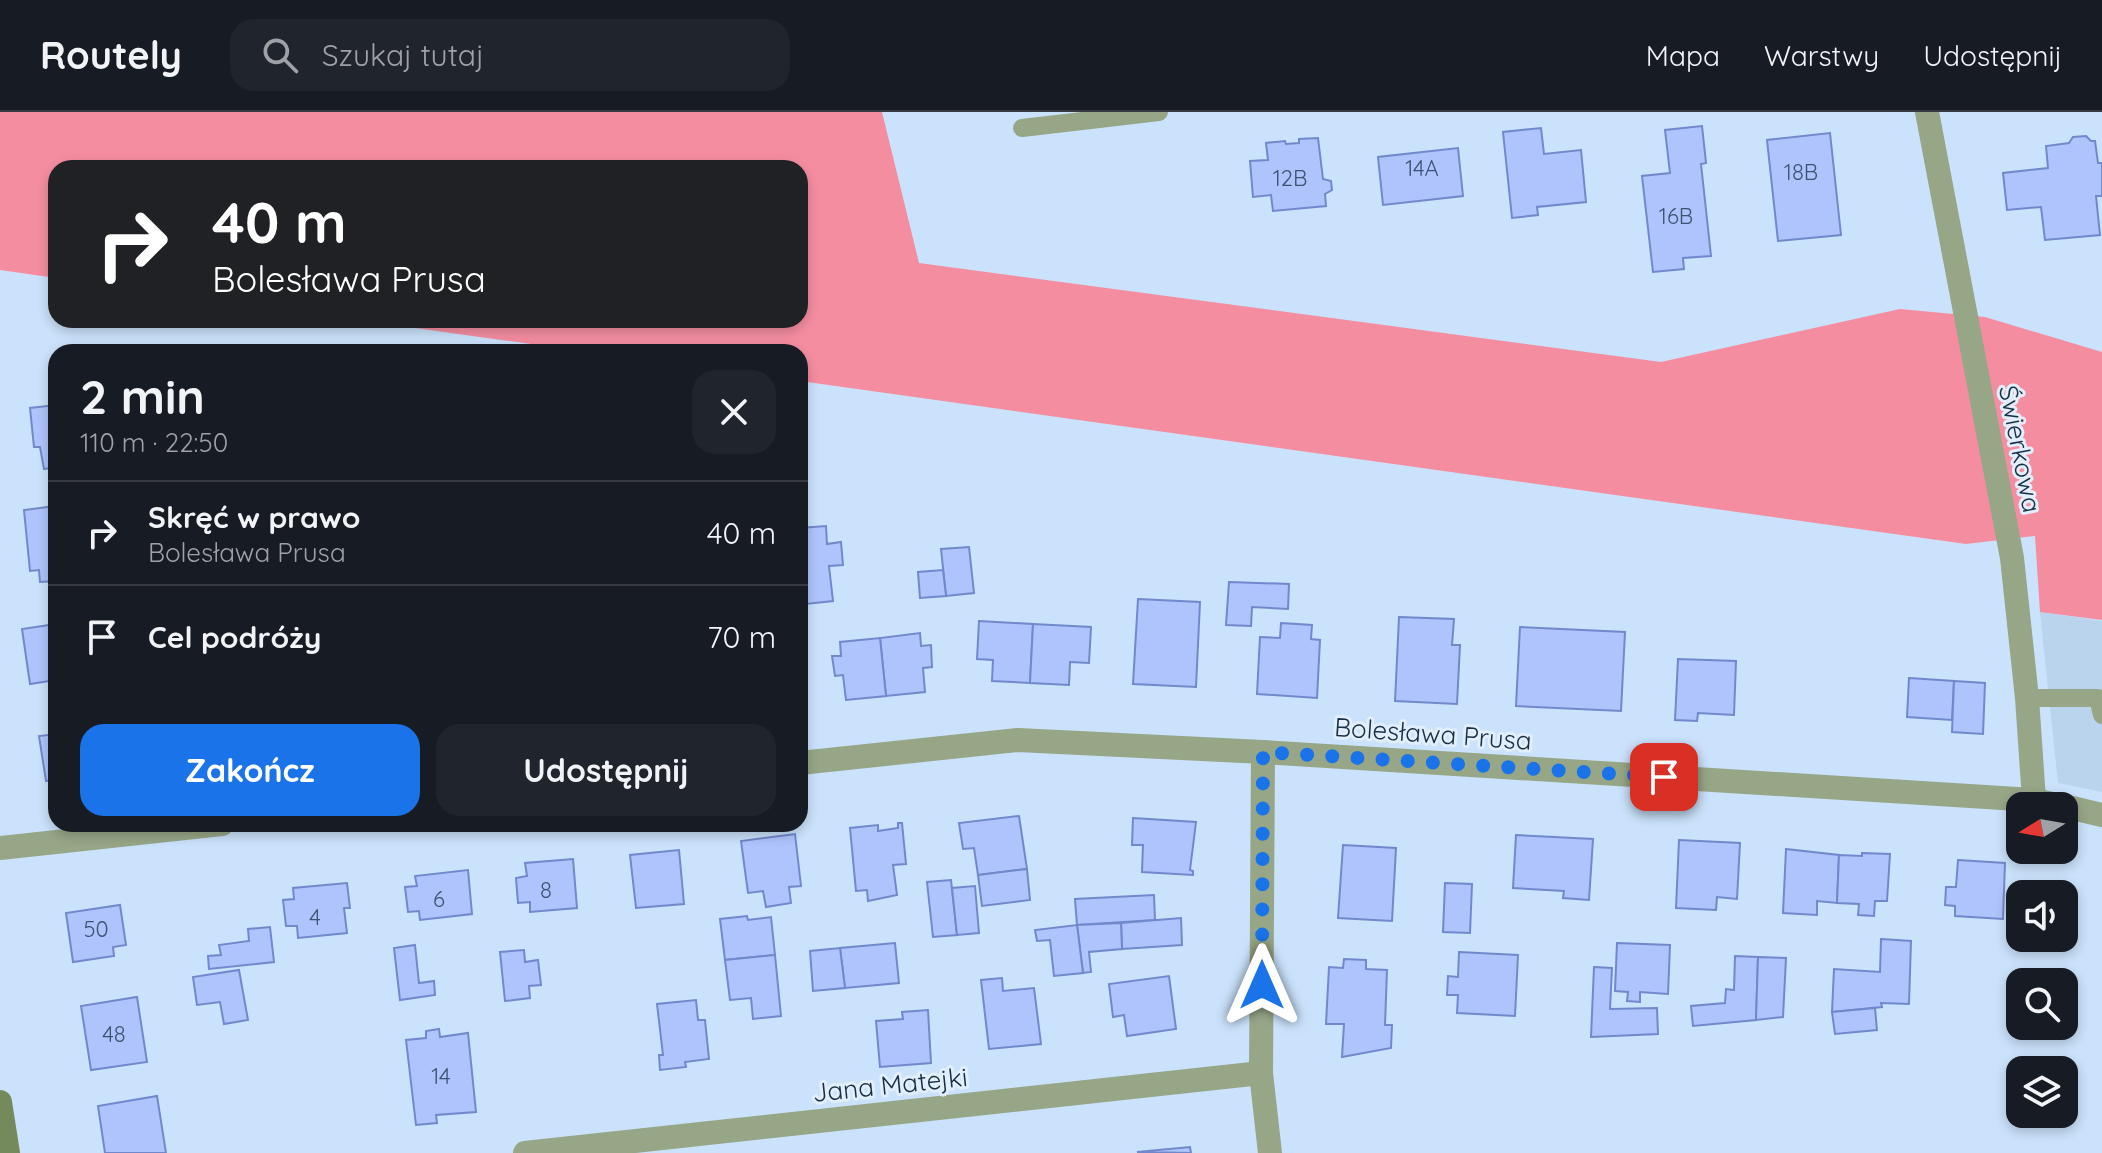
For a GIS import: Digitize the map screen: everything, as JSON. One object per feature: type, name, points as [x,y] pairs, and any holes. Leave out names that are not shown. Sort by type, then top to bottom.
[{"type":"street","name":"Świerkowa","points":[[1927,112],[2012,558],[2033,792]]},
{"type":"street","name":"Bolesława Prusa","points":[[808,762],[1018,740],[1263,752],[2006,798]]},
{"type":"street","points":[[1263,752],[1261,1073],[1270,1153]]},
{"type":"street","name":"Bolesława Prusa","points":[[2078,809],[2102,815]]},
{"type":"street","points":[[0,848],[148,832]]},
{"type":"street","name":"Jana Matejki","points":[[525,1153],[1261,1073]]},
{"type":"street","points":[[0,1102],[8,1153]]},
{"type":"lane","points":[[1022,128],[1159,112]]},
{"type":"lane","points":[[2027,698],[2101,700]]},
{"type":"shaded area","points":[[0,112],[882,112],[919,263],[1661,362],[1900,309],[1985,317],[2102,352],[2102,620],[2040,612],[2035,536],[1966,544],[808,382],[808,344],[530,344],[416,328],[808,328],[808,160],[48,160],[48,277],[0,270]]},
{"type":"shaded area","points":[[2040,612],[2102,621],[2102,792],[2058,783]]},
{"type":"building","points":[[1702,126],[1706,163],[1701,164],[1711,256],[1683,258],[1684,269],[1653,272],[1642,176],[1670,173],[1665,130]]},
{"type":"building","points":[[1541,128],[1544,154],[1581,150],[1586,202],[1537,207],[1538,215],[1512,218],[1503,132]]},
{"type":"building","points":[[1830,133],[1841,235],[1778,241],[1767,140]]},
{"type":"building","points":[[2086,136],[2095,141],[2098,163],[2102,163],[2102,196],[2096,196],[2100,235],[2045,240],[2041,207],[2007,210],[2003,173],[2048,168],[2046,146],[2069,143],[2073,137]]},
{"type":"building","points":[[1318,138],[1323,179],[1331,181],[1332,190],[1325,194],[1326,206],[1273,211],[1271,195],[1253,197],[1250,161],[1268,160],[1266,143],[1299,143],[1299,139]]},
{"type":"building","points":[[1458,148],[1463,196],[1383,205],[1378,157]]},
{"type":"building","points":[[48,406],[48,468],[44,469],[40,447],[34,447],[30,408]]},
{"type":"building","points":[[48,507],[48,582],[40,582],[39,570],[30,571],[24,510]]},
{"type":"building","points":[[826,526],[827,544],[841,542],[843,565],[829,566],[833,601],[808,604],[808,527]]},
{"type":"building","points":[[969,547],[974,593],[946,596],[941,549]]},
{"type":"building","points":[[943,570],[946,596],[920,598],[918,572]]},
{"type":"building","points":[[1229,582],[1289,584],[1288,609],[1252,607],[1251,626],[1226,625]]},
{"type":"building","points":[[1138,599],[1200,602],[1196,687],[1133,684]]},
{"type":"building","points":[[1399,617],[1454,619],[1452,645],[1460,645],[1457,704],[1395,701]]},
{"type":"building","points":[[979,621],[1033,624],[1030,683],[992,681],[993,660],[977,659]]},
{"type":"building","points":[[1281,623],[1312,625],[1311,639],[1320,640],[1317,698],[1257,694],[1260,637],[1280,638]]},
{"type":"building","points":[[1033,624],[1091,627],[1089,663],[1070,662],[1069,685],[1030,683]]},
{"type":"building","points":[[48,625],[48,681],[30,684],[22,629]]},
{"type":"building","points":[[1520,627],[1625,632],[1621,711],[1516,706]]},
{"type":"building","points":[[920,633],[921,646],[931,645],[932,667],[923,668],[925,692],[886,696],[880,638]]},
{"type":"building","points":[[880,638],[886,696],[846,700],[843,675],[835,676],[832,656],[841,656],[840,642]]},
{"type":"building","points":[[1678,659],[1736,661],[1734,715],[1698,713],[1697,721],[1675,720]]},
{"type":"building","points":[[1909,678],[1954,681],[1952,720],[1907,717]]},
{"type":"building","points":[[1954,681],[1985,683],[1983,734],[1952,732]]},
{"type":"building","points":[[48,735],[48,781],[46,781],[39,736]]},
{"type":"building","points":[[1019,816],[1027,869],[978,875],[974,848],[963,849],[959,823]]},
{"type":"building","points":[[1133,818],[1196,822],[1190,870],[1193,875],[1142,872],[1143,845],[1132,845]]},
{"type":"building","points":[[898,823],[902,823],[906,864],[893,865],[897,895],[868,901],[867,890],[856,891],[850,828],[878,825],[878,831],[898,828]]},
{"type":"building","points":[[795,834],[801,886],[789,887],[791,903],[766,907],[763,891],[748,893],[741,841]]},
{"type":"building","points":[[1516,835],[1593,839],[1589,900],[1563,898],[1564,891],[1513,888]]},
{"type":"building","points":[[1679,840],[1740,843],[1737,899],[1717,897],[1716,910],[1676,908]]},
{"type":"building","points":[[1343,845],[1396,848],[1392,921],[1338,918]]},
{"type":"building","points":[[1786,849],[1839,855],[1837,903],[1817,901],[1817,915],[1783,913]]},
{"type":"building","points":[[679,850],[684,904],[636,908],[630,855]]},
{"type":"building","points":[[1862,853],[1890,854],[1887,901],[1875,901],[1874,916],[1858,915],[1859,904],[1837,903],[1839,855],[1862,856]]},
{"type":"building","points":[[573,859],[577,908],[530,912],[530,902],[518,903],[516,878],[527,876],[525,863]]},
{"type":"building","points":[[1958,860],[2005,863],[2003,919],[1955,916],[1955,906],[1945,905],[1946,887],[1956,887]]},
{"type":"building","points":[[1027,869],[1030,900],[982,906],[978,875]]},
{"type":"building","points":[[468,870],[472,914],[420,920],[419,911],[408,912],[405,887],[417,886],[415,876]]},
{"type":"building","points":[[951,880],[957,935],[933,937],[927,882]]},
{"type":"building","points":[[347,883],[350,908],[344,908],[347,933],[298,938],[297,926],[286,926],[283,900],[294,899],[293,888]]},
{"type":"building","points":[[1445,883],[1472,884],[1470,933],[1443,932]]},
{"type":"building","points":[[975,886],[979,933],[957,935],[952,888]]},
{"type":"building","points":[[1154,895],[1155,920],[1077,925],[1075,899]]},
{"type":"building","points":[[120,905],[126,945],[113,947],[114,956],[73,962],[66,913]]},
{"type":"building","points":[[747,916],[748,920],[771,917],[775,955],[725,960],[720,919]]},
{"type":"building","points":[[1181,918],[1182,945],[1122,949],[1121,923]]},
{"type":"building","points":[[1121,923],[1122,949],[1089,952],[1091,972],[1083,973],[1077,925]]},
{"type":"building","points":[[1077,925],[1083,973],[1054,976],[1050,940],[1037,941],[1035,930]]},
{"type":"building","points":[[270,927],[274,962],[209,969],[208,956],[221,955],[219,945],[249,941],[248,929]]},
{"type":"building","points":[[1881,939],[1911,941],[1909,1004],[1881,1003],[1882,1007],[1832,1012],[1834,969],[1880,972]]},
{"type":"building","points":[[895,943],[899,983],[845,988],[840,948]]},
{"type":"building","points":[[1617,943],[1670,945],[1668,994],[1640,992],[1640,1002],[1627,1001],[1628,992],[1615,991]]},
{"type":"building","points":[[415,945],[419,983],[434,981],[435,995],[400,1000],[394,948]]},
{"type":"building","points":[[840,948],[845,988],[813,991],[810,951]]},
{"type":"building","points":[[524,950],[525,962],[538,960],[541,985],[529,986],[530,998],[505,1001],[500,952]]},
{"type":"building","points":[[1459,952],[1518,955],[1515,1016],[1457,1013],[1458,995],[1447,995],[1448,976],[1458,977]]},
{"type":"building","points":[[775,955],[781,1016],[753,1019],[751,998],[730,1000],[725,960]]},
{"type":"building","points":[[1735,956],[1758,957],[1756,1020],[1693,1026],[1691,1006],[1725,1003],[1726,989],[1734,990]]},
{"type":"building","points":[[1758,957],[1786,958],[1783,1017],[1756,1020]]},
{"type":"building","points":[[1344,959],[1366,960],[1366,969],[1387,970],[1385,1025],[1392,1025],[1391,1048],[1342,1057],[1344,1024],[1326,1024],[1329,967],[1343,968]]},
{"type":"building","points":[[1594,967],[1612,968],[1610,1009],[1657,1008],[1658,1034],[1591,1037]]},
{"type":"building","points":[[239,970],[248,1020],[224,1024],[220,1002],[197,1005],[193,977]]},
{"type":"building","points":[[1169,976],[1176,1029],[1127,1036],[1124,1015],[1113,1017],[1109,984]]},
{"type":"building","points":[[1002,978],[1003,991],[1034,988],[1041,1044],[989,1049],[981,980]]},
{"type":"building","points":[[137,997],[147,1062],[91,1070],[81,1006]]},
{"type":"building","points":[[696,1000],[698,1020],[705,1020],[709,1059],[685,1062],[686,1067],[660,1070],[659,1055],[663,1055],[657,1004]]},
{"type":"building","points":[[1875,1008],[1877,1030],[1835,1034],[1832,1012]]},
{"type":"building","points":[[928,1010],[931,1063],[880,1067],[876,1021],[903,1019],[902,1012]]},
{"type":"building","points":[[439,1029],[440,1037],[468,1033],[476,1112],[436,1115],[437,1123],[416,1125],[406,1040],[426,1038],[426,1031]]},
{"type":"building","points":[[157,1096],[166,1153],[105,1153],[98,1106]]},
{"type":"building","points":[[1190,1147],[1191,1153],[1137,1152]]},
{"type":"route","points":[[1262,985],[1263,752],[1664,777]]}]
